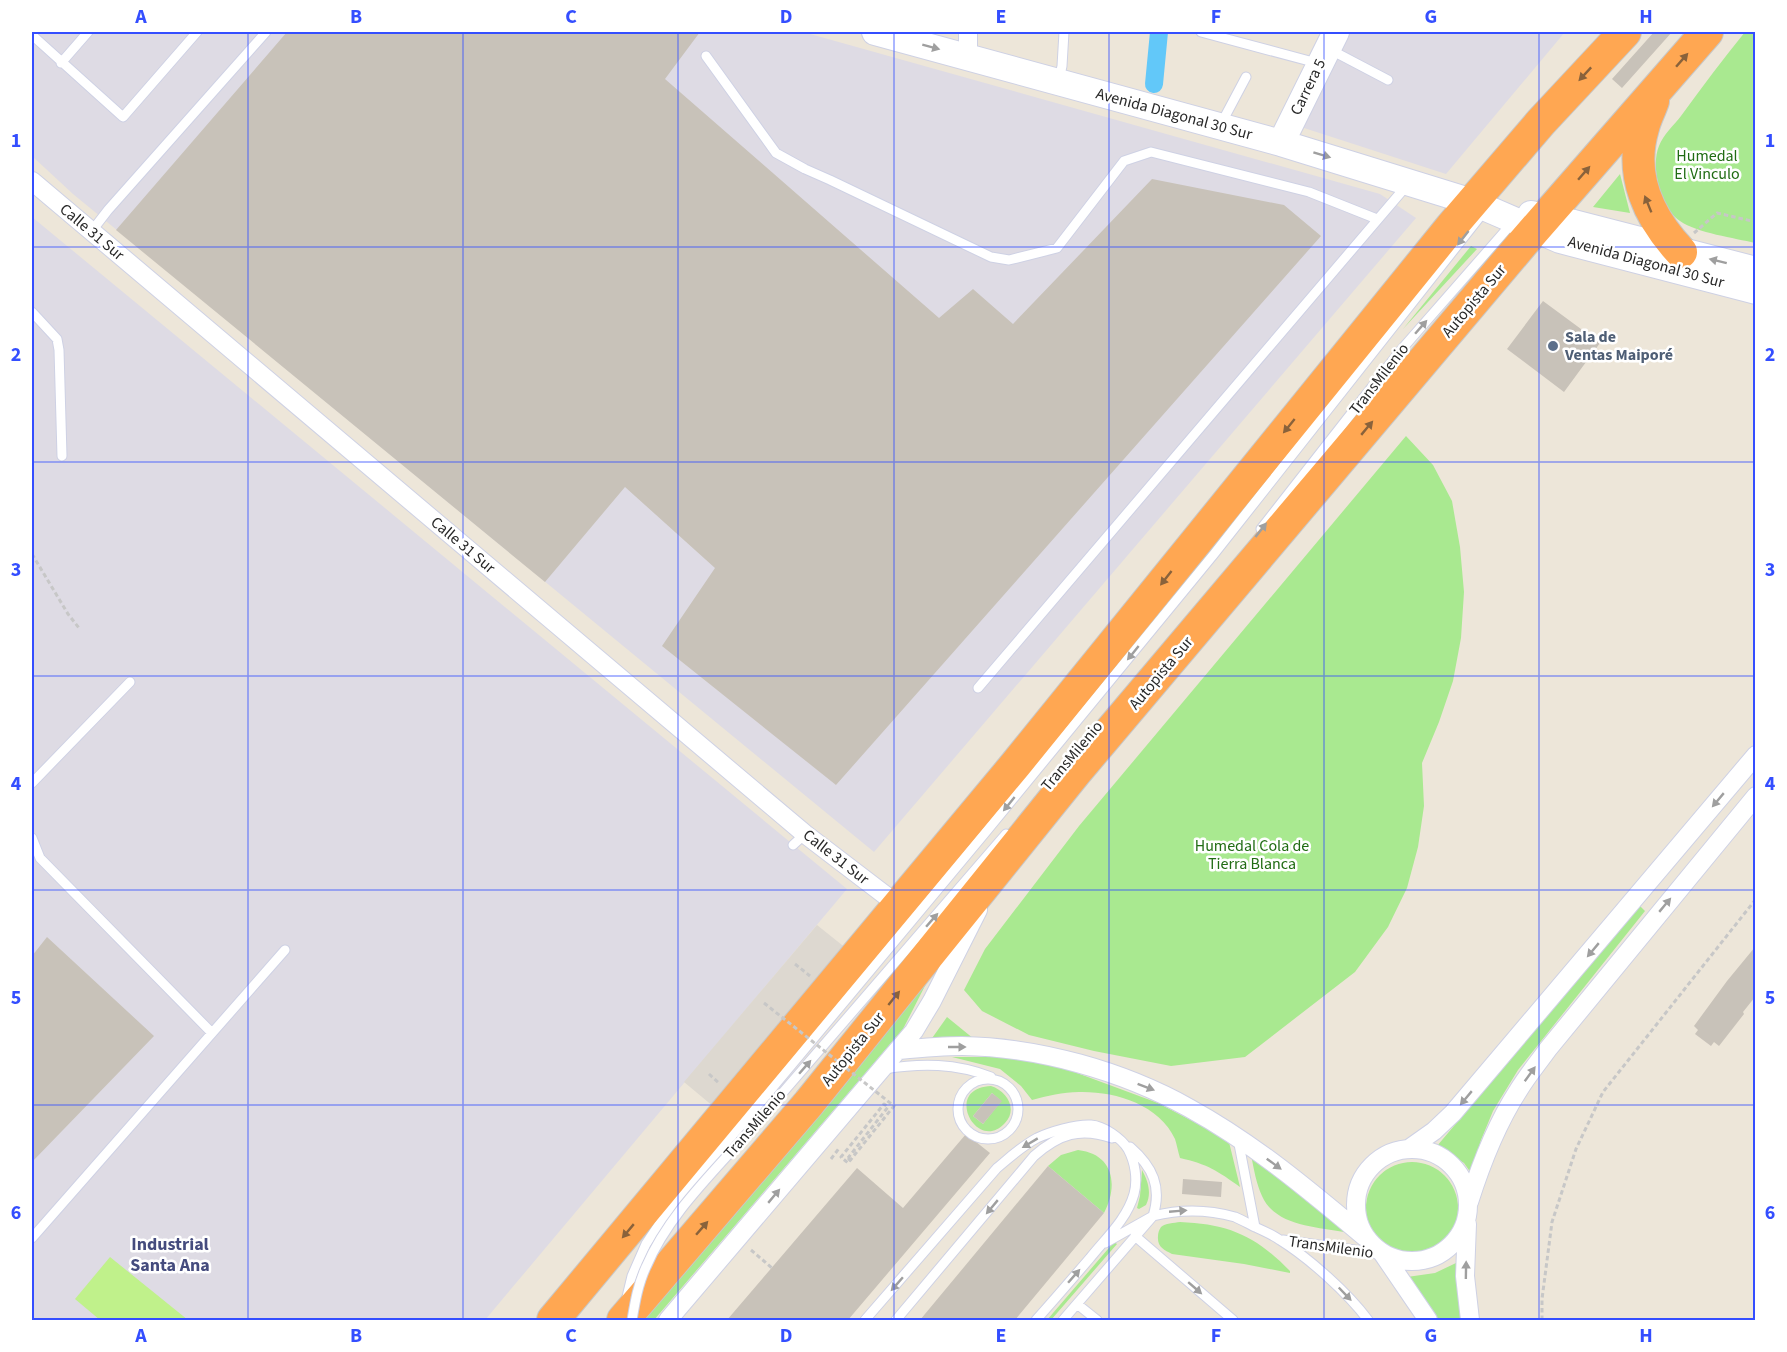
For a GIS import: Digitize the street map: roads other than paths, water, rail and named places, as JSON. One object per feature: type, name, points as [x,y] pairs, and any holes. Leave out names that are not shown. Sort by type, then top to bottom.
[{"type":"highway","points":[[553,1320],[1058,712],[1168,574],[1486,204],[1541,122],[1625,32]]},
{"type":"highway","name":"Autopista Sur","points":[[622,1320],[809,1103],[1529,217],[1657,89],[1707,32]]},
{"type":"highway","points":[[1657,89],[1642,129],[1639,151],[1640,173],[1644,195],[1653,216],[1665,235],[1680,252]]},
{"type":"street","name":"Avenida Diagonal 30 Sur","points":[[875,32],[1281,143],[1529,217],[1574,223],[1755,270]]},
{"type":"street","points":[[968,32],[968,57]]},
{"type":"street","name":"Carrera 5","points":[[1281,143],[1327,48]]},
{"type":"street","name":"Calle 31 Sur","points":[[32,181],[799,839],[898,905]]},
{"type":"street","name":"Avenida Diagonal 30 Sur","points":[[1529,217],[1560,240],[1755,291]]},
{"type":"street","points":[[1410,1148],[1434,1131],[1453,1113],[1755,755]]},
{"type":"street","points":[[1739,775],[1755,791]]},
{"type":"street","points":[[1383,1254],[1399,1260],[1417,1262],[1434,1257],[1449,1248],[1460,1235],[1488,1150],[1518,1091],[1548,1049],[1755,796]]},
{"type":"street","points":[[668,1320],[914,1031],[932,1001],[997,870]]},
{"type":"street","points":[[898,1050],[928,1047],[975,1047],[1032,1053],[1091,1067],[1161,1093],[1191,1108],[1313,1193],[1365,1237],[1383,1254],[1428,1320]]},
{"type":"street","points":[[1365,1237],[1357,1222],[1355,1205],[1357,1189],[1364,1174],[1376,1161],[1390,1153],[1410,1148],[1428,1150],[1444,1158],[1456,1170],[1465,1185],[1468,1210],[1465,1276],[1470,1320]]},
{"type":"lane","points":[[61,63],[88,32]]},
{"type":"lane","points":[[32,35],[123,117],[197,32]]},
{"type":"lane","points":[[91,231],[266,32]]},
{"type":"lane","points":[[1058,82],[1062,66],[1064,32]]},
{"type":"lane","points":[[1201,32],[1327,48],[1388,80]]},
{"type":"lane","points":[[706,56],[776,153],[805,170],[991,257],[1009,260],[1057,248],[1124,161],[1151,152],[1309,192],[1377,219]]},
{"type":"lane","points":[[1220,126],[1246,77]]},
{"type":"lane","points":[[978,688],[1409,182]]},
{"type":"lane","name":"TransMilenio","points":[[622,1320],[632,1276],[646,1244],[674,1202],[743,1123],[1207,563],[1486,204]]},
{"type":"lane","name":"TransMilenio","points":[[1255,536],[1401,350],[1529,217]]},
{"type":"lane","points":[[32,312],[57,339],[62,456]]},
{"type":"lane","points":[[32,783],[130,682]]},
{"type":"lane","name":"TransMilenio","points":[[632,1320],[643,1275],[654,1250],[681,1210],[1010,830]]},
{"type":"lane","points":[[32,838],[40,858],[212,1033]]},
{"type":"lane","points":[[32,1239],[285,950]]},
{"type":"lane","points":[[881,1069],[921,1064],[954,1066],[969,1070],[999,1081],[1007,1085],[1017,1101],[1018,1110],[1012,1126],[999,1136],[980,1138],[971,1134],[959,1117],[957,1107],[959,1098],[964,1090],[980,1080],[999,1081]]},
{"type":"lane","points":[[866,1320],[997,1168],[1037,1138],[1068,1128],[1091,1125],[1124,1142],[1140,1156],[1152,1174],[1157,1197],[1153,1216],[1063,1320]]},
{"type":"lane","points":[[896,1320],[1034,1156],[1050,1143],[1065,1135],[1078,1133],[1107,1136],[1124,1142]]},
{"type":"lane","points":[[1238,1139],[1255,1227]]},
{"type":"lane","name":"TransMilenio","points":[[1036,1320],[1101,1245],[1128,1209],[1135,1192],[1136,1173],[1132,1157],[1124,1142]]},
{"type":"lane","name":"TransMilenio","points":[[1101,1245],[1153,1216],[1173,1211],[1194,1210],[1236,1218],[1280,1239],[1319,1269],[1368,1320]]},
{"type":"lane","points":[[1135,1236],[1233,1320]]},
{"type":"lane","name":"TransMilenio","points":[[1280,1239],[1383,1254]]},
{"type":"lane","points":[[1077,1304],[1097,1320]]},
{"type":"waterway","points":[[1154,84],[1159,32]]},
{"type":"place","name":"Sala de Ventas Maiporé","points":[[1553,346]]},
{"type":"district","name":"Industrial Santa Ana","points":[[170,1254]]},
{"type":"park label","name":"Humedal El Vinculo","points":[[1707,165]]},
{"type":"park label","name":"Humedal Cola de Tierra Blanca","points":[[1252,855]]}]
